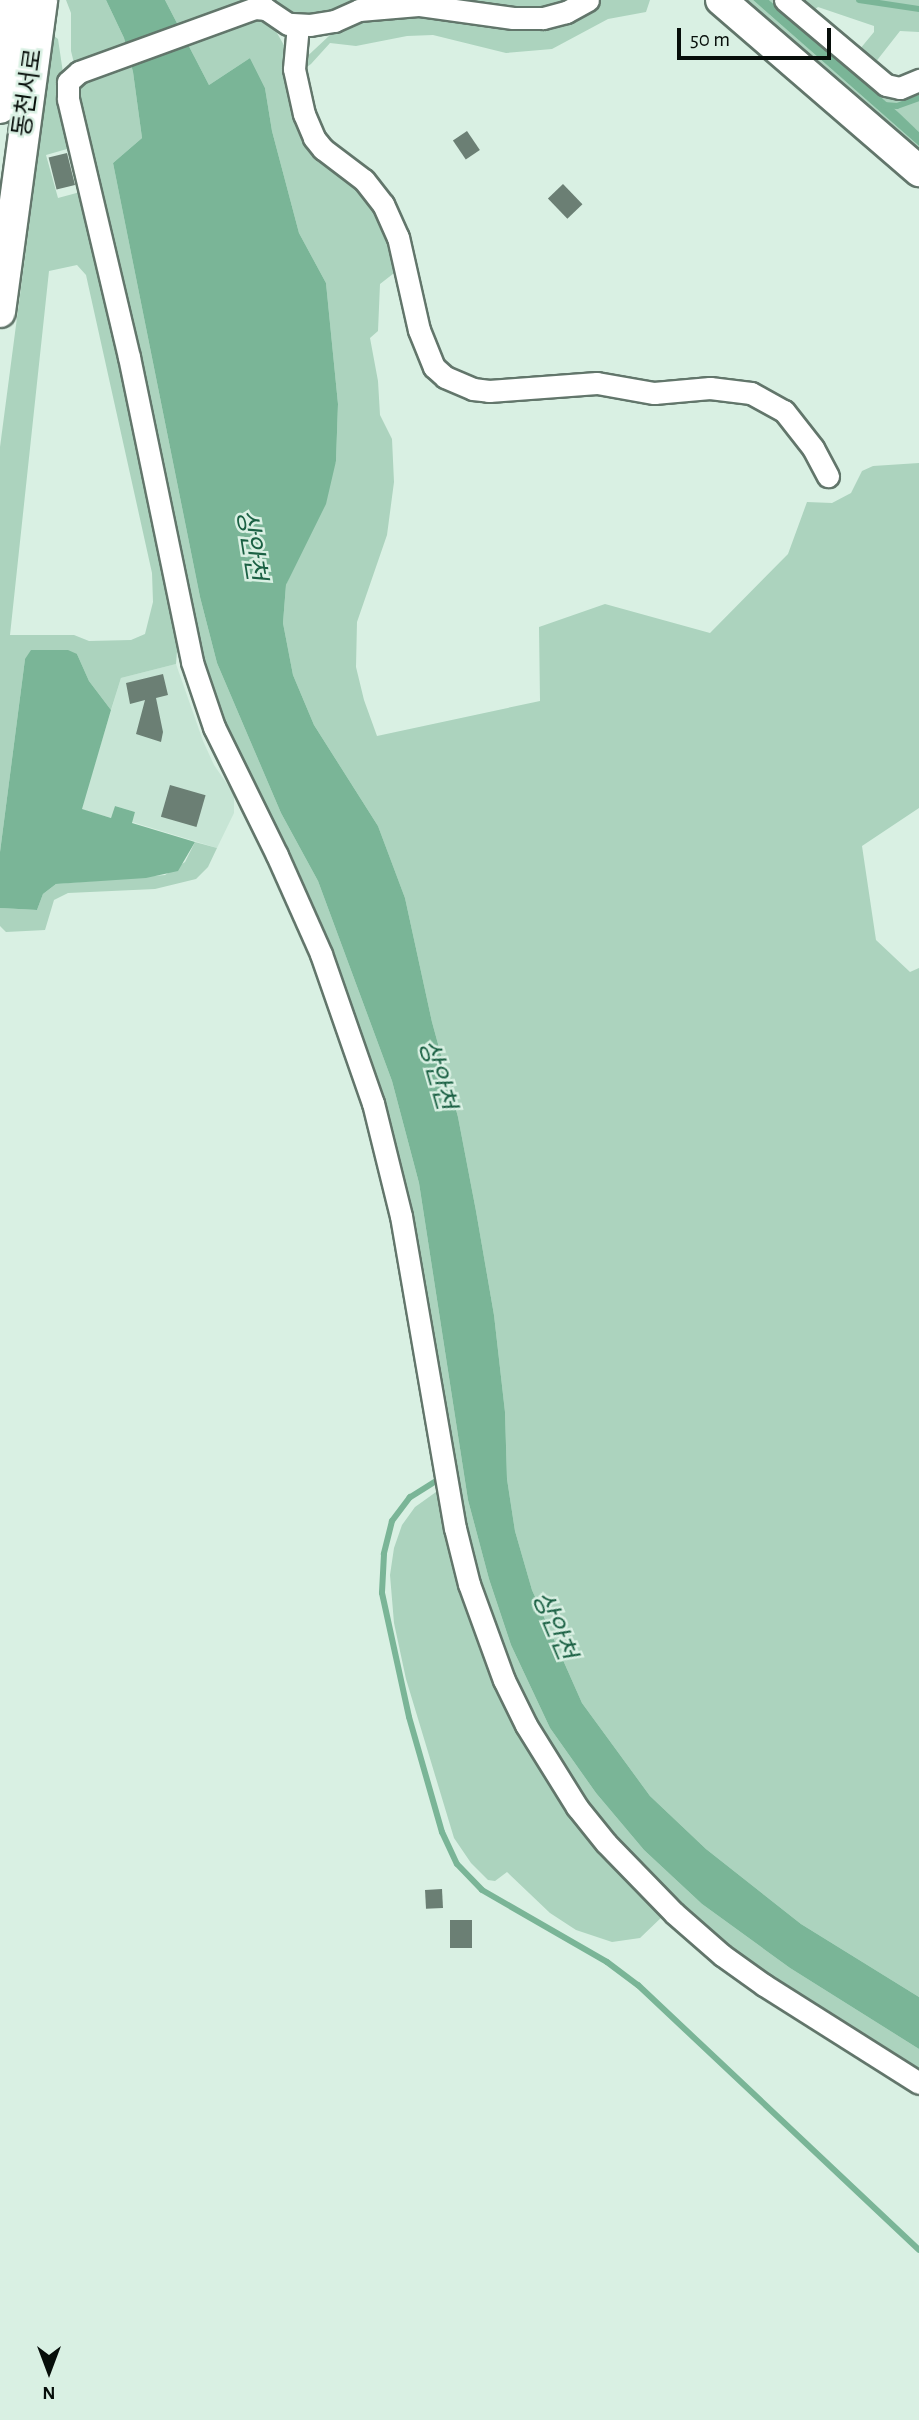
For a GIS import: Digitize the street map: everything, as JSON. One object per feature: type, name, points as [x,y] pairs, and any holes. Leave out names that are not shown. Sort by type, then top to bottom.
[{"type":"main road","name":"동천서로","points":[[0,108],[15,0]]},
{"type":"main road","points":[[721,0],[919,171]]},
{"type":"main road","name":"동천서로","points":[[0,312],[41,10]]},
{"type":"street","points":[[588,0],[566,12],[543,18],[513,18],[418,5],[367,9],[328,23],[298,25],[284,22],[266,9],[247,10],[79,72],[68,82],[68,99],[129,357],[192,662],[228,758],[277,855],[317,944],[373,1103],[401,1216],[456,1528],[477,1609],[504,1680],[526,1725],[577,1807],[606,1843],[657,1896],[722,1955],[919,2083]]},
{"type":"street","points":[[785,0],[886,85],[900,88],[919,80]]},
{"type":"street","points":[[298,25],[294,69],[304,114],[314,138],[323,149],[364,180],[383,204],[398,237],[419,330],[434,367],[457,383],[489,391],[597,383],[653,393],[710,388],[751,393],[784,411],[813,448],[828,476]]},
{"type":"shaded area","points":[[66,0],[106,0],[124,38],[133,72],[142,138],[113,163],[200,597],[217,663],[281,813],[318,881],[392,1081],[419,1183],[468,1500],[489,1579],[511,1645],[550,1728],[596,1793],[644,1850],[702,1904],[790,1968],[919,2049],[919,2076],[728,1950],[613,1842],[533,1725],[471,1572],[400,1187],[241,765],[207,684],[75,113],[78,66],[74,63],[71,51],[71,13]]},
{"type":"shaded area","points":[[165,0],[261,0],[255,13],[272,24],[290,56],[337,168],[370,200],[395,253],[398,270],[380,284],[378,331],[370,338],[378,381],[380,415],[392,439],[394,482],[387,535],[357,622],[356,667],[377,736],[540,701],[539,627],[605,604],[710,633],[788,554],[807,502],[832,503],[851,493],[862,471],[873,466],[919,463],[919,808],[862,846],[876,940],[910,972],[919,968],[919,1997],[801,1924],[706,1849],[650,1796],[582,1703],[532,1590],[515,1531],[507,1479],[505,1412],[494,1315],[476,1211],[458,1117],[432,1022],[405,898],[378,826],[314,725],[293,675],[283,623],[286,585],[336,461],[338,404],[326,283],[299,233],[272,131],[265,88],[250,58],[209,85]]},
{"type":"shaded area","points":[[271,0],[579,0],[566,7],[289,14]]},
{"type":"shaded area","points":[[595,0],[650,0],[646,12],[608,19],[552,49],[506,53],[433,35],[407,36],[356,46],[330,43],[304,69],[300,63],[344,22],[406,10],[496,21]]},
{"type":"shaded area","points":[[738,0],[753,0],[919,146],[919,156]]},
{"type":"shaded area","points":[[769,0],[779,0],[867,77],[919,85],[919,132]]},
{"type":"shaded area","points":[[792,0],[919,0],[919,32],[900,31],[871,68],[855,55],[874,32],[874,26],[818,7],[809,14]]},
{"type":"shaded area","points":[[54,36],[58,39],[74,147],[46,155],[58,198],[84,191],[178,638],[176,664],[121,678],[111,710],[89,681],[77,654],[25,659],[0,852],[0,447]],"holes":[[[77,265],[86,275],[152,573],[153,602],[145,634],[131,640],[89,641],[74,635],[10,635],[49,271]]]},
{"type":"shaded area","points":[[176,664],[203,741],[214,765],[234,794],[234,813],[217,848],[132,822],[135,812],[115,806],[111,818],[81,809],[121,678]]},
{"type":"shaded area","points":[[195,842],[217,848],[208,867],[196,879],[155,889],[68,893],[54,900],[45,930],[6,932],[0,926],[0,908],[37,910],[43,894],[56,884],[165,875],[185,862]]},
{"type":"shaded area","points":[[436,1492],[443,1492],[501,1687],[665,1914],[640,1938],[612,1942],[576,1930],[550,1913],[507,1872],[495,1881],[488,1880],[471,1863],[454,1838],[406,1679],[394,1623],[390,1575],[394,1548],[402,1525],[415,1507]]},
{"type":"water","name":"상안천","points":[[106,0],[165,0],[209,85],[250,58],[265,88],[272,131],[299,233],[326,283],[338,404],[336,461],[326,504],[286,585],[283,623],[293,675],[314,725],[378,826],[405,898],[432,1022],[458,1117],[476,1211],[494,1315],[505,1412],[507,1479],[515,1531],[532,1590],[582,1703],[650,1796],[706,1849],[801,1924],[919,1997],[919,2049],[790,1968],[702,1904],[644,1850],[596,1793],[550,1728],[511,1645],[489,1579],[468,1500],[419,1183],[392,1081],[318,881],[281,813],[217,663],[200,597],[113,163],[142,138],[133,72],[124,38]]},
{"type":"water","points":[[753,0],[769,0],[899,113],[919,132],[919,146]]},
{"type":"water","points":[[31,650],[68,650],[77,654],[89,681],[111,710],[82,809],[111,818],[115,806],[135,812],[132,823],[195,842],[178,871],[146,878],[56,884],[43,894],[37,910],[0,908],[0,852],[25,659]]},
{"type":"building","points":[[467,131],[480,150],[466,160],[453,141]]},
{"type":"building","points":[[67,153],[75,185],[57,190],[49,158]]},
{"type":"building","points":[[563,184],[582,204],[567,219],[548,199]]},
{"type":"building","points":[[163,674],[168,695],[156,698],[163,732],[161,742],[136,734],[145,700],[130,704],[126,683]]},
{"type":"building","points":[[170,785],[206,795],[196,827],[161,817]]},
{"type":"building","points":[[442,1889],[443,1908],[426,1909],[425,1890]]},
{"type":"building","points":[[450,1920],[472,1920],[472,1948],[450,1948]]},
{"type":"waterway","points":[[859,0],[919,9]]},
{"type":"waterway","points":[[884,105],[897,106],[919,98]]},
{"type":"waterway","points":[[436,1481],[410,1497],[392,1521],[384,1554],[382,1593],[409,1717],[442,1832],[457,1864],[482,1890],[607,1962],[638,1985],[919,2250]]}]
